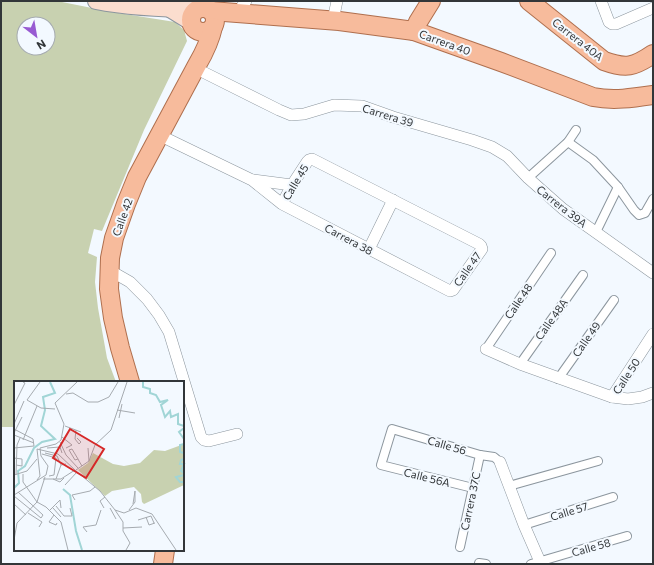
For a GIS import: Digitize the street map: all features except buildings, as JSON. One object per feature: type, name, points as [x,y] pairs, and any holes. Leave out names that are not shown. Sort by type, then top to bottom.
[{"type":"main road","points":[[96,1],[139,8],[176,6],[204,21],[196,39],[196,66]]},
{"type":"main road","points":[[414,31],[431,1]]},
{"type":"main road","name":"Carrera 40A","points":[[528,1],[604,61],[615,65],[634,65],[642,62],[653,54]]},
{"type":"main road","name":"Carrera 40","points":[[204,21],[237,9],[414,31],[593,97],[619,99],[653,95]]},
{"type":"main road","name":"Calle 42","points":[[130,381],[113,318],[109,289],[110,258],[114,238],[137,177],[196,66]]},
{"type":"main road","points":[[163,564],[165,551]]},
{"type":"street","points":[[333,20],[337,1]]},
{"type":"street","points":[[600,1],[609,22],[612,24],[616,24],[653,8]]},
{"type":"street","name":"Carrera 39","points":[[196,66],[291,115],[304,114],[334,105],[362,106],[393,117],[472,140]]},
{"type":"street","points":[[528,178],[568,142],[576,130]]},
{"type":"street","name":"Carrera 38","points":[[159,135],[252,180],[282,204],[450,291]]},
{"type":"street","name":"Carrera 39A","points":[[472,140],[492,147],[507,156],[528,178],[563,209],[653,273]]},
{"type":"street","points":[[568,142],[593,160],[618,186],[639,216],[645,213],[653,199]]},
{"type":"street","name":"Calle 45","points":[[282,204],[292,185],[309,160],[312,159],[393,200]]},
{"type":"street","name":"Carrera 38","points":[[252,180],[292,185]]},
{"type":"street","points":[[596,232],[618,186]]},
{"type":"street","points":[[369,249],[393,200]]},
{"type":"street","name":"Calle 47","points":[[393,200],[481,246],[482,249],[453,290],[450,291]]},
{"type":"street","name":"Calle 48","points":[[486,348],[551,253]]},
{"type":"street","points":[[109,270],[130,282],[147,299],[159,315],[169,332],[184,381]]},
{"type":"street","name":"Calle 48A","points":[[520,364],[583,275]]},
{"type":"street","name":"Calle 49","points":[[558,379],[614,300]]},
{"type":"street","name":"Calle 50","points":[[612,398],[653,334]]},
{"type":"street","points":[[486,348],[520,364],[612,398],[642,398],[653,394]]},
{"type":"street","points":[[184,381],[201,437],[204,440],[209,442],[237,434]]},
{"type":"street","name":"Calle 56","points":[[381,465],[392,429],[480,455],[494,457],[500,462]]},
{"type":"street","name":"Carrera 37C","points":[[460,547],[480,455]]},
{"type":"street","points":[[509,486],[598,461]]},
{"type":"street","points":[[500,462],[537,563]]},
{"type":"street","name":"Calle 56A","points":[[381,465],[473,488]]},
{"type":"street","name":"Calle 57","points":[[524,525],[613,497]]},
{"type":"street","name":"Calle 58","points":[[537,563],[627,536]]},
{"type":"green space","points":[[1,1],[57,1],[175,22],[184,30],[187,41],[144,130],[102,231],[94,229],[88,253],[97,257],[95,282],[98,308],[107,358],[116,381],[14,381],[14,427],[1,427]]}]
